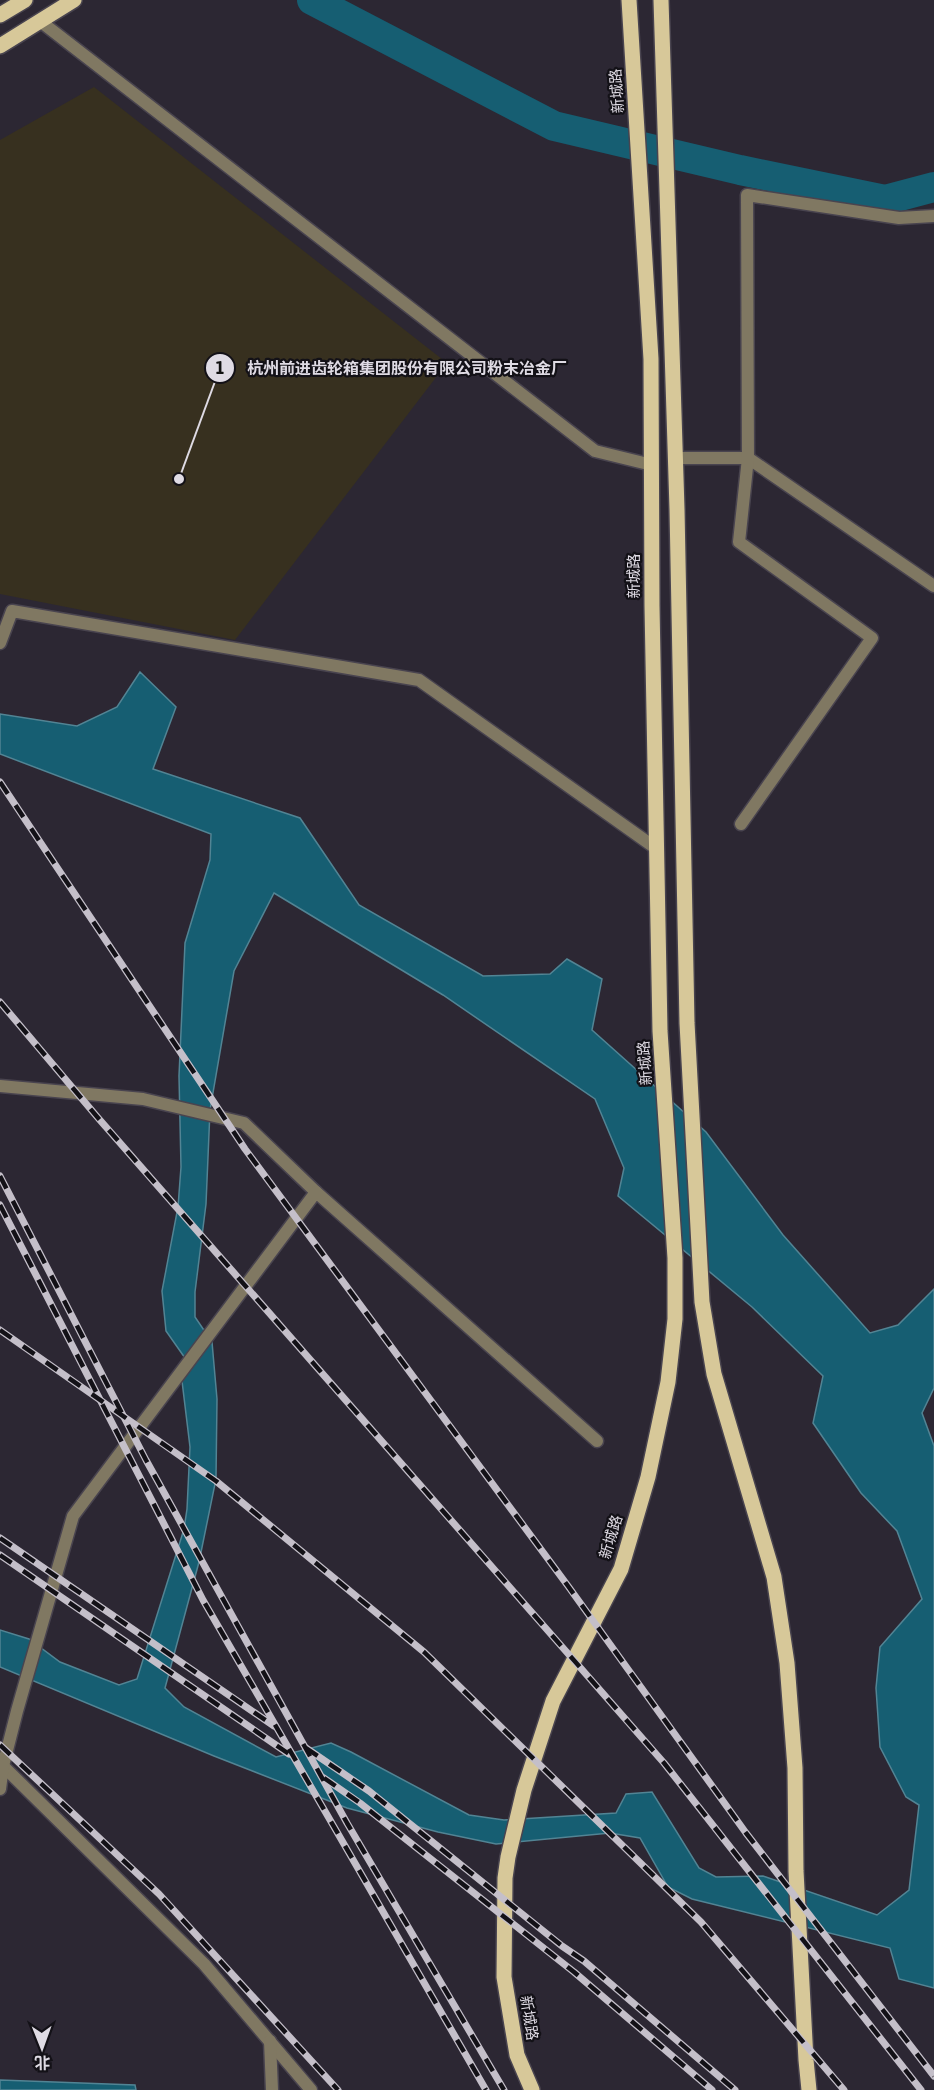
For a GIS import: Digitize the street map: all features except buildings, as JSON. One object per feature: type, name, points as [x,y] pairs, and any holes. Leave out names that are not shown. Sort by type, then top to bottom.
[{"type":"main road","points":[[0,15],[25,0]]},
{"type":"main road","points":[[0,46],[74,0]]},
{"type":"main road","name":"新城路","points":[[531,2090],[517,2055],[504,1977],[505,1878],[508,1857],[524,1790],[553,1701],[621,1569],[648,1477],[668,1383],[675,1320],[674,1245],[660,1031],[652,606],[651,359],[629,0]]},
{"type":"main road","points":[[661,0],[675,458],[687,1023],[702,1302],[714,1374],[774,1578],[787,1663],[795,1768],[795,1871],[809,2090]]},
{"type":"street","points":[[40,21],[595,451],[652,465]]},
{"type":"street","points":[[741,824],[872,638],[740,542],[748,458],[747,195],[899,219],[934,216]]},
{"type":"street","points":[[675,458],[748,458],[934,586]]},
{"type":"street","points":[[0,643],[12,611],[418,680],[657,849]]},
{"type":"street","points":[[0,1086],[143,1099],[244,1123],[316,1192],[597,1441]]},
{"type":"street","points":[[0,1790],[2,1765],[73,1516],[316,1192]]},
{"type":"street","points":[[2,1765],[204,1964],[311,2090]]},
{"type":"street","points":[[270,2042],[272,2090]]},
{"type":"shaded area","points":[[94,87],[447,363],[235,640],[0,594],[0,140]]},
{"type":"water","points":[[140,672],[176,707],[153,769],[300,818],[359,905],[483,976],[550,974],[567,959],[602,979],[592,1030],[706,1132],[783,1235],[870,1333],[898,1325],[934,1289],[934,1388],[922,1413],[934,1446],[934,1988],[899,1979],[890,1948],[692,1899],[668,1887],[640,1838],[610,1833],[496,1844],[438,1832],[347,1808],[214,1756],[0,1667],[0,1630],[29,1639],[60,1662],[119,1685],[137,1679],[184,1529],[187,1509],[190,1447],[182,1381],[185,1358],[166,1331],[162,1291],[178,1207],[181,1167],[179,1076],[185,943],[210,860],[211,834],[0,754],[0,714],[77,726],[117,707]],"holes":[[[274,893],[443,995],[595,1099],[624,1168],[618,1196],[752,1307],[823,1376],[813,1423],[861,1493],[897,1531],[922,1599],[880,1647],[876,1688],[880,1747],[906,1797],[919,1805],[909,1890],[877,1915],[763,1876],[716,1877],[699,1868],[652,1792],[626,1794],[616,1813],[504,1820],[469,1815],[331,1743],[276,1757],[184,1707],[165,1688],[199,1562],[216,1479],[217,1399],[212,1342],[195,1317],[195,1292],[206,1204],[210,1110],[234,971]]]},
{"type":"water","points":[[0,2080],[135,2085],[136,2090],[0,2090]]},
{"type":"waterway","points":[[312,0],[554,126],[740,170],[885,200],[934,187]]},
{"type":"railway","points":[[0,782],[245,1149],[568,1586],[746,1833],[934,2076]]},
{"type":"railway","points":[[0,1002],[99,1119],[664,1763],[921,2090]]},
{"type":"railway","points":[[0,1176],[146,1460],[347,1823],[504,2090]]},
{"type":"railway","points":[[0,1205],[203,1600],[486,2090]]},
{"type":"railway","points":[[0,1330],[216,1481],[424,1652],[701,1922],[844,2090]]},
{"type":"railway","points":[[0,1538],[274,1726]]},
{"type":"railway","points":[[0,1555],[289,1754]]},
{"type":"railway","points":[[0,1745],[159,1894],[338,2090]]},
{"type":"railway","points":[[306,1748],[369,1791],[562,1946],[584,1961],[735,2090]]},
{"type":"railway","points":[[324,1778],[360,1803],[574,1972],[712,2090]]},
{"type":"place","name":"杭州前进齿轮箱集团股份有限公司粉末冶金厂","points":[[179,479]]}]
